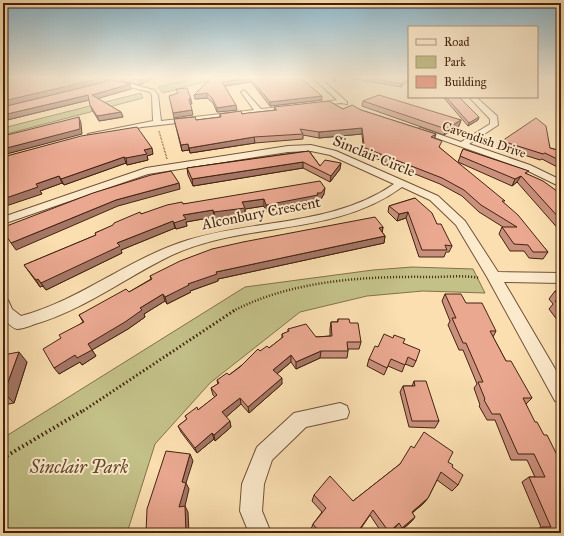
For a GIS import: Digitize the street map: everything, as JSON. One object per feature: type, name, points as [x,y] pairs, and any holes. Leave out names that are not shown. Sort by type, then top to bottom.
[{"type":"street","points":[[156,102],[157,123]]},
{"type":"street","points":[[252,102],[259,112]]},
{"type":"street","points":[[80,138],[157,123],[335,102]]},
{"type":"street","points":[[344,102],[352,106]]},
{"type":"street","points":[[462,145],[494,125],[494,118],[477,102]]},
{"type":"street","name":"Cavendish Drive","points":[[412,128],[534,169],[561,184]]},
{"type":"street","name":"Sinclair Circle","points":[[3,221],[127,176],[170,166],[311,148],[334,153],[434,198],[451,212],[461,223],[496,281],[561,395]]},
{"type":"street","name":"Alconbury Crescent","points":[[3,304],[6,312],[18,323],[40,318],[80,299],[143,263],[190,244],[221,234],[332,216],[363,206],[386,194],[402,183]]},
{"type":"street","points":[[496,281],[561,278]]},
{"type":"street","points":[[260,533],[251,511],[253,484],[264,454],[302,419],[340,412]]},
{"type":"path","points":[[157,123],[170,166]]},
{"type":"path","points":[[3,458],[94,404],[234,310],[276,294],[325,283],[380,276],[475,277],[496,281]]},
{"type":"green space","points":[[105,102],[128,102],[3,135],[3,128]]},
{"type":"green space","name":"Sinclair Park","points":[[412,267],[473,269],[485,293],[423,291],[367,296],[300,312],[210,383],[155,444],[127,533],[3,533],[3,438],[245,287],[373,270]]},
{"type":"building","points":[[23,102],[58,102],[3,115],[3,107]]},
{"type":"building","points":[[89,102],[104,102],[121,112],[97,116]]},
{"type":"building","points":[[170,102],[190,102],[192,110],[173,113]]},
{"type":"building","points":[[214,102],[234,102],[236,105],[217,108]]},
{"type":"building","points":[[320,102],[331,102],[343,109],[352,105],[361,110],[436,134],[431,137],[442,141],[439,147],[505,201],[502,201],[518,215],[548,252],[533,252],[528,245],[514,244],[502,227],[517,227],[481,205],[464,190],[442,178],[360,146],[364,144],[362,128],[319,132],[300,129],[303,134],[254,137],[189,148],[188,144],[181,145],[174,119],[195,117],[196,120],[221,117],[220,114],[241,111],[242,114],[277,110],[274,107]]},
{"type":"building","points":[[366,102],[402,102],[461,120],[446,129]]},
{"type":"building","points":[[450,102],[464,102],[479,117],[469,123]]},
{"type":"building","points":[[79,117],[80,129],[3,149],[3,136]]},
{"type":"building","points":[[536,118],[546,126],[550,148],[561,151],[561,161],[545,153],[543,154],[502,141]]},
{"type":"building","points":[[137,127],[152,148],[144,150],[147,154],[126,158],[124,157],[61,179],[59,176],[36,184],[38,187],[3,199],[3,157],[81,136]]},
{"type":"building","points":[[463,149],[529,171],[525,173],[543,181],[561,194],[561,220],[521,176],[515,179],[460,156]]},
{"type":"building","points":[[309,151],[320,166],[325,160],[341,163],[331,176],[303,162],[192,179],[187,168]]},
{"type":"building","points":[[171,171],[179,183],[116,200],[11,243],[3,231],[6,230],[4,227],[93,193],[151,175]]},
{"type":"building","points":[[320,181],[325,188],[321,193],[317,193],[318,195],[266,205],[264,199],[242,202],[245,208],[214,212],[213,210],[183,215],[186,219],[174,223],[173,221],[117,243],[120,246],[41,283],[38,279],[36,280],[24,265],[96,235],[95,233],[113,225],[114,223],[140,212],[141,214],[167,205],[182,202],[183,204]]},
{"type":"building","points":[[415,198],[432,213],[437,224],[441,224],[452,246],[445,245],[447,250],[422,250],[408,212],[399,214],[389,206]]},
{"type":"building","points":[[375,217],[383,227],[379,228],[385,236],[216,272],[217,274],[188,284],[189,285],[165,297],[163,294],[140,308],[142,310],[125,322],[88,344],[92,350],[77,358],[75,355],[54,368],[43,349],[61,338],[59,335],[84,322],[79,315],[126,289],[129,292],[152,279],[150,276],[180,261],[212,249],[243,242]]},
{"type":"building","points":[[555,291],[561,291],[561,299]]},
{"type":"building","points":[[445,294],[461,294],[466,303],[482,303],[496,331],[490,331],[506,361],[511,361],[532,398],[523,398],[535,422],[537,422],[544,435],[547,435],[561,463],[561,533],[544,533],[542,527],[551,527],[529,477],[545,477],[534,454],[518,454],[500,414],[492,414],[484,400],[485,399],[478,382],[483,382],[466,343],[463,343],[452,318],[456,318]]},
{"type":"building","points":[[555,301],[561,301],[561,308]]},
{"type":"building","points":[[338,319],[349,319],[350,323],[358,323],[361,342],[347,342],[348,351],[321,351],[296,362],[291,355],[273,370],[282,378],[248,407],[240,398],[222,412],[230,421],[214,435],[212,433],[195,448],[178,426],[187,419],[185,416],[197,407],[198,410],[217,395],[211,388],[219,383],[217,380],[227,373],[229,375],[240,367],[258,349],[260,351],[267,346],[269,348],[283,337],[282,334],[289,331],[288,329],[306,324],[316,337],[332,336],[331,322],[338,322]]},
{"type":"building","points":[[384,334],[393,338],[394,335],[405,339],[403,343],[420,350],[416,361],[408,357],[405,365],[391,359],[387,368],[369,359],[375,346],[378,347]]},
{"type":"building","points":[[19,352],[4,393],[3,393],[3,355]]},
{"type":"building","points":[[414,381],[426,381],[439,421],[412,421],[403,386],[415,386]]},
{"type":"building","points":[[424,432],[453,452],[448,462],[463,475],[458,485],[441,472],[428,498],[412,512],[415,517],[402,528],[399,523],[389,532],[373,510],[359,530],[362,533],[320,533],[313,524],[326,508],[314,495],[330,476],[353,501],[400,464],[411,446],[414,448]]},
{"type":"building","points":[[166,451],[190,454],[182,482],[186,483],[179,507],[185,506],[186,533],[146,533],[147,509]]}]
